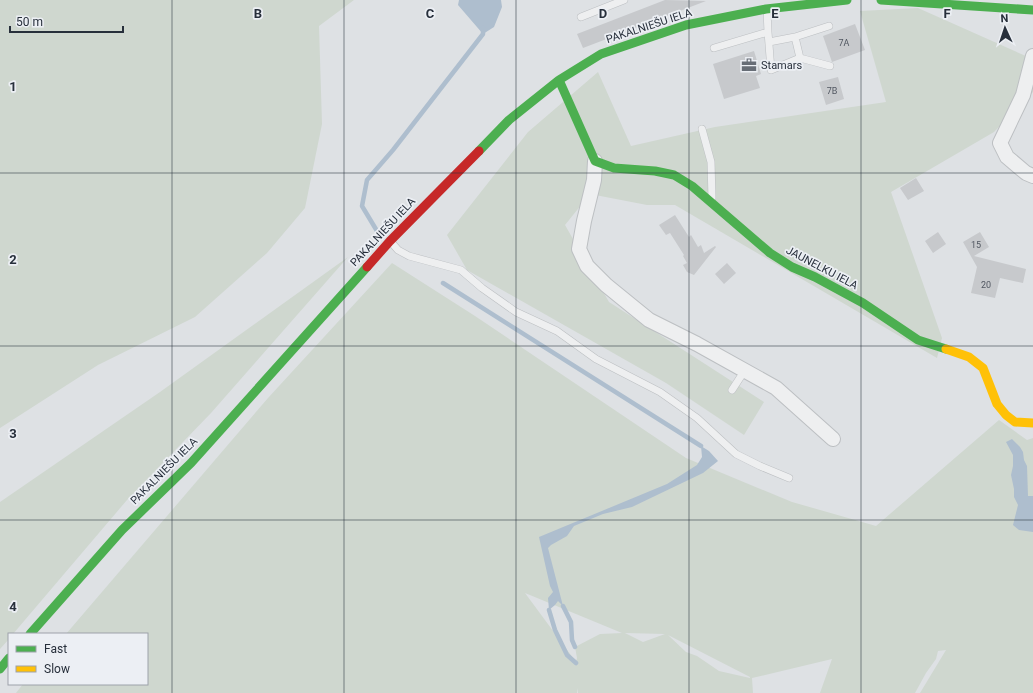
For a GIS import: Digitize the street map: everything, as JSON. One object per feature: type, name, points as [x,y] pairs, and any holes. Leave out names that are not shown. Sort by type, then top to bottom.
[{"type":"street","name":"PAKALNIEŠU IELA","points":[[31,633],[122,530],[191,463],[390,240],[509,120],[559,80],[601,54],[686,25],[766,8],[847,0]]},
{"type":"street","points":[[881,0],[1033,10]]},
{"type":"street","points":[[1033,56],[1023,95],[1000,143],[1007,157],[1026,173],[1033,176]]},
{"type":"street","points":[[559,80],[595,161],[594,180],[579,248],[586,266],[606,285],[649,320],[745,370],[776,388],[833,439]]},
{"type":"street","name":"JAUNELKU IELA","points":[[595,161],[614,168],[656,171],[674,176],[692,186],[770,253],[792,267],[815,277],[863,303],[918,340],[969,357],[983,368],[997,404],[1006,415],[1015,422],[1033,423]]},
{"type":"street","points":[[0,669],[8,659]]},
{"type":"lane","points":[[581,17],[624,0]]},
{"type":"lane","points":[[766,8],[771,70],[800,58],[830,66]]},
{"type":"lane","points":[[769,42],[795,37],[829,26]]},
{"type":"lane","points":[[714,48],[768,32]]},
{"type":"lane","points":[[795,37],[800,58]]},
{"type":"lane","points":[[702,129],[711,162],[713,204]]},
{"type":"lane","points":[[390,240],[398,250],[409,256],[461,270],[482,288],[516,312],[557,331],[596,359],[660,392],[697,418],[736,454],[789,478]]},
{"type":"lane","points":[[732,390],[745,370]]},
{"type":"shaded area","points":[[0,0],[354,0],[319,26],[322,124],[305,208],[267,253],[195,317],[98,365],[0,428]]},
{"type":"shaded area","points":[[918,8],[1028,57],[1033,74],[1033,92],[994,132],[891,192],[942,338],[937,358],[675,205],[647,205],[590,194],[565,225],[609,302],[764,402],[744,435],[666,383],[467,270],[447,235],[528,132],[598,72],[631,146],[715,127],[886,102],[860,11]]},
{"type":"shaded area","points":[[348,257],[211,413],[127,500],[14,633],[8,633],[8,640],[0,649],[0,502],[160,392]]},
{"type":"shaded area","points":[[392,263],[475,316],[686,458],[792,502],[876,526],[999,420],[1027,440],[1033,438],[1033,693],[920,693],[946,650],[938,651],[936,659],[915,693],[820,693],[832,659],[752,678],[753,693],[578,693],[577,688],[577,693],[16,693],[22,685],[148,685],[148,633],[67,633],[268,398]],"holes":[[[525,593],[622,633],[600,634],[575,647],[577,658],[576,662]],[[625,633],[665,634],[643,642]],[[668,635],[750,677],[750,678],[719,671],[697,656],[686,652]]]},
{"type":"water","points":[[459,0],[501,0],[502,7],[494,27],[483,34],[458,5]]},
{"type":"water","points":[[1012,439],[1023,452],[1024,460],[1027,466],[1028,496],[1033,496],[1033,532],[1019,530],[1013,525],[1018,505],[1014,497],[1011,475],[1013,455],[1006,442]]},
{"type":"water","points":[[701,446],[709,451],[718,461],[703,473],[632,507],[603,514],[574,526],[567,536],[548,548],[563,606],[558,601],[549,610],[548,598],[553,592],[550,586],[539,537],[667,484],[697,465],[702,457]]},
{"type":"building","points":[[665,0],[706,1],[583,48],[577,34]]},
{"type":"building","points":[[855,24],[865,50],[832,62],[823,36]]},
{"type":"building","points":[[754,51],[761,74],[756,76],[760,88],[724,99],[713,64]]},
{"type":"building","points":[[838,77],[844,99],[826,105],[819,82]]},
{"type":"building","points":[[916,178],[924,191],[908,200],[900,188]]},
{"type":"building","points":[[675,215],[689,237],[691,235],[698,247],[701,245],[704,253],[715,246],[716,247],[694,275],[687,272],[683,265],[687,263],[683,256],[684,255],[670,233],[666,235],[659,225]]},
{"type":"building","points":[[938,232],[946,244],[933,253],[925,241]]},
{"type":"building","points":[[980,232],[989,247],[974,256],[1026,269],[1023,283],[1000,278],[995,298],[971,293],[977,267],[963,242]]},
{"type":"building","points":[[727,263],[736,273],[724,284],[715,274]]},
{"type":"waterway","points":[[377,231],[362,206],[367,180],[393,150],[483,34],[483,28]]},
{"type":"waterway","points":[[443,283],[701,446]]},
{"type":"waterway","points":[[563,606],[571,622],[572,640],[575,647]]},
{"type":"waterway","points":[[549,610],[555,630],[567,655],[576,663]]},
{"type":"traffic: fast","points":[[479,151],[509,120],[559,80],[601,54],[686,25],[766,9],[847,0]]},
{"type":"traffic: fast","points":[[881,0],[1033,10]]},
{"type":"traffic: fast","points":[[559,80],[595,161],[614,168],[655,171],[674,175],[692,186],[770,253],[792,267],[815,277],[863,303],[918,340],[946,349]]},
{"type":"traffic: fast","points":[[31,633],[122,530],[191,463],[367,267]]},
{"type":"traffic: fast","points":[[0,669],[8,659]]},
{"type":"traffic: slow","points":[[946,349],[969,357],[983,368],[997,404],[1006,415],[1015,422],[1033,423]]},
{"type":"traffic: jam","points":[[367,267],[390,241],[479,151]]},
{"type":"place","name":"Stamars","points":[[749,65]]}]
